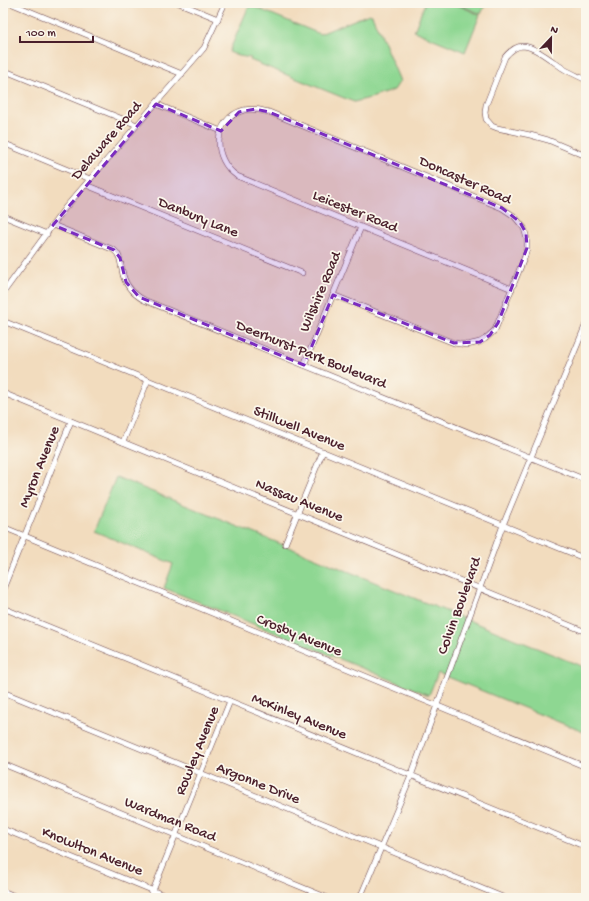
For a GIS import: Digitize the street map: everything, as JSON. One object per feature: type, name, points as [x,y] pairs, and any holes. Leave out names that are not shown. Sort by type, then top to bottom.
[{"type":"street","points":[[10,3],[182,74]]},
{"type":"street","points":[[179,3],[218,19]]},
{"type":"street","name":"Delaware Road","points":[[3,293],[5,286],[65,208],[204,48],[225,3]]},
{"type":"street","points":[[586,80],[563,68],[540,53],[525,46],[519,46],[509,52],[506,57],[486,104],[485,112],[488,122],[497,128],[548,140],[586,156]]},
{"type":"street","points":[[3,70],[137,125]]},
{"type":"street","points":[[156,104],[221,131]]},
{"type":"street","name":"Doncaster Road","points":[[221,131],[229,119],[239,112],[255,109],[269,112],[502,208],[514,216],[524,228],[527,239],[525,256],[495,330],[485,339],[473,344],[467,345],[454,343],[333,294]]},
{"type":"street","name":"Leicester Road","points":[[221,131],[218,143],[220,155],[226,167],[242,179],[512,289]]},
{"type":"street","points":[[3,144],[90,179]]},
{"type":"street","name":"Danbury Lane","points":[[86,184],[302,273]]},
{"type":"street","points":[[3,216],[46,234]]},
{"type":"street","name":"Deerhurst Park Boulevard","points":[[53,225],[114,250],[120,258],[126,282],[134,293],[140,298],[586,480]]},
{"type":"street","name":"Wilshire Road","points":[[304,365],[361,227]]},
{"type":"street","name":"Stillwell Avenue","points":[[3,321],[586,559]]},
{"type":"street","name":"Colvin Boulevard","points":[[360,898],[411,776],[503,525],[586,324]]},
{"type":"street","points":[[123,442],[148,380]]},
{"type":"street","name":"Nassau Avenue","points":[[3,393],[586,632]]},
{"type":"street","name":"Myron Avenue","points":[[3,589],[71,421]]},
{"type":"street","points":[[285,544],[323,451]]},
{"type":"street","name":"Crosby Avenue","points":[[3,528],[586,767]]},
{"type":"street","name":"McKinley Avenue","points":[[3,608],[586,847]]},
{"type":"street","name":"Argonne Drive","points":[[3,692],[505,898]]},
{"type":"street","name":"Rowley Avenue","points":[[150,898],[202,774],[230,701]]},
{"type":"street","name":"Wardman Road","points":[[3,764],[328,898]]},
{"type":"street","name":"Knowlton Avenue","points":[[3,829],[171,898]]},
{"type":"street","points":[[3,892],[19,898]]},
{"type":"highlighted area","points":[[156,104],[221,131],[239,112],[255,109],[269,112],[502,208],[520,222],[526,233],[527,248],[498,323],[490,335],[480,342],[454,343],[333,295],[304,365],[139,297],[126,282],[120,258],[114,250],[53,225]]},
{"type":"green space","points":[[425,3],[453,3],[480,15],[465,52],[414,31]]},
{"type":"green space","points":[[455,3],[486,3],[481,14]]},
{"type":"green space","points":[[252,6],[320,34],[369,14],[372,15],[400,81],[394,90],[354,102],[250,60],[251,58],[239,56],[229,52],[248,8]]},
{"type":"green space","points":[[116,477],[586,668],[586,733],[438,673],[429,695],[164,588],[173,564],[94,531]]}]
